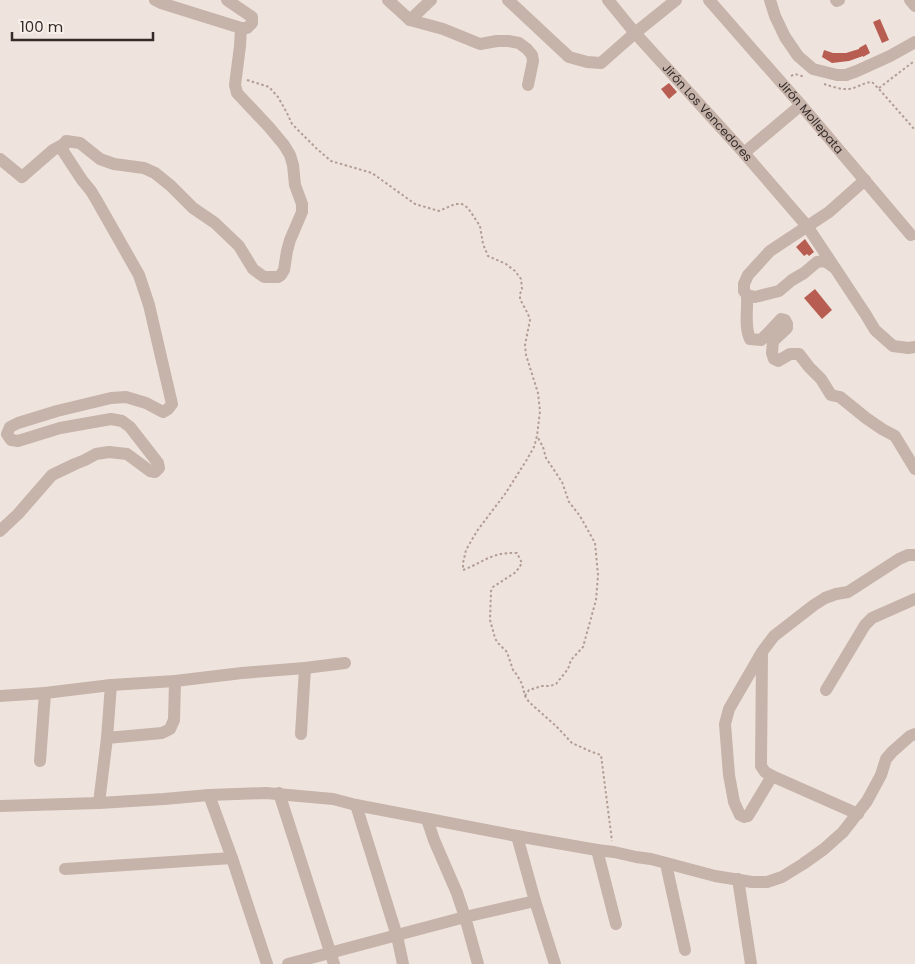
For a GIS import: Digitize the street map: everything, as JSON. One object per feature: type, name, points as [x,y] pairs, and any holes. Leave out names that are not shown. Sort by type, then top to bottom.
[{"type":"street","points":[[155,0],[241,28],[247,28],[252,23],[252,17],[227,0]]},
{"type":"street","points":[[388,0],[410,20],[443,29],[480,44],[508,40],[519,44],[527,49],[534,60],[528,85]]},
{"type":"street","points":[[410,20],[432,0]]},
{"type":"street","points":[[508,0],[570,57],[587,62],[601,63],[676,0]]},
{"type":"street","name":"Jirón Los Vencedores","points":[[608,0],[806,226],[875,330],[893,346],[915,347]]},
{"type":"street","name":"Jirón Mollepata","points":[[709,0],[866,180],[911,235]]},
{"type":"street","points":[[770,0],[785,37],[798,56],[813,69],[837,75],[846,75],[890,56],[915,42]]},
{"type":"street","points":[[910,0],[915,6]]},
{"type":"street","points":[[0,159],[22,177],[66,141],[80,143],[100,159],[114,164],[144,168],[171,186],[193,208],[215,223],[240,246],[254,269],[264,277],[278,277],[284,270],[290,240],[302,212],[302,204],[295,185],[290,155],[269,126],[237,93],[235,85],[241,28]]},
{"type":"street","points":[[744,153],[801,105]]},
{"type":"street","points":[[0,532],[52,475],[96,454],[109,452],[127,454],[150,471],[155,472],[159,468],[158,463],[138,436],[122,421],[111,419],[60,428],[18,441],[11,440],[7,434],[10,427],[33,418],[111,398],[126,397],[146,403],[163,412],[168,410],[172,404],[149,305],[139,275],[98,201],[64,151],[64,144]]},
{"type":"street","points":[[866,180],[829,212],[770,251],[748,275],[744,284],[744,291],[747,295],[748,337],[761,340],[780,319],[785,320],[787,328],[773,341],[772,353],[774,359],[778,361],[790,354],[799,354],[821,379],[830,395],[840,397],[866,418],[895,436],[915,469]]},
{"type":"street","points":[[747,295],[755,298],[779,291],[817,262],[825,261],[835,268]]},
{"type":"street","points":[[772,776],[748,816],[740,815],[734,802],[729,775],[725,724],[729,709],[762,652],[774,636],[825,598],[848,592],[899,559],[908,555],[915,555]]},
{"type":"street","points":[[826,690],[865,625],[872,618],[915,599]]},
{"type":"street","points":[[762,652],[761,766],[765,772],[772,776],[858,814]]},
{"type":"street","points":[[0,696],[175,681],[345,663]]},
{"type":"street","points":[[301,734],[305,668]]},
{"type":"street","points":[[107,738],[162,734],[170,729],[174,720],[175,681]]},
{"type":"street","points":[[99,802],[111,685]]},
{"type":"street","points":[[40,760],[45,693]]},
{"type":"street","points":[[0,806],[279,793],[333,799],[517,836],[651,859],[715,876],[761,882],[782,877],[803,864],[843,832],[867,801],[881,775],[886,759],[910,736],[915,734]]},
{"type":"street","points":[[279,793],[333,958]]},
{"type":"street","points":[[209,795],[267,964]]},
{"type":"street","points":[[356,805],[397,936],[403,964]]},
{"type":"street","points":[[428,819],[434,840],[457,893],[478,964]]},
{"type":"street","points":[[517,836],[555,964]]},
{"type":"street","points":[[597,850],[616,924]]},
{"type":"street","points":[[65,870],[232,858]]},
{"type":"street","points":[[666,864],[685,950]]},
{"type":"street","points":[[738,879],[751,964]]},
{"type":"street","points":[[288,964],[333,958],[397,936],[465,917],[535,901]]},
{"type":"path","points":[[879,88],[913,62]]},
{"type":"path","points":[[237,67],[247,80],[269,87],[278,97],[292,124],[331,161],[372,172],[414,204],[439,211],[455,204],[462,204],[468,208],[480,226],[483,244],[488,256],[506,264],[521,279],[520,299],[530,320],[525,344],[526,355],[538,392],[540,411],[537,436],[534,447],[526,461],[466,550],[462,564],[463,570],[498,554],[517,553],[522,563],[516,572],[493,587],[491,591],[490,620],[495,638],[507,652],[513,670],[522,684],[525,696],[529,702],[572,742],[601,755],[614,852]]},
{"type":"path","points":[[780,80],[795,74],[807,78]]},
{"type":"path","points":[[821,83],[847,90],[867,82],[872,82],[915,130]]},
{"type":"path","points":[[525,696],[529,690],[556,684],[568,670],[571,660],[583,647],[596,600],[598,575],[595,543],[580,516],[569,502],[562,482],[546,458],[537,436]]},
{"type":"building","points":[[880,19],[889,40],[882,43],[873,22]]},
{"type":"building","points":[[866,44],[870,53],[863,57],[832,63],[822,57],[824,50],[833,53],[846,53],[859,49]]},
{"type":"building","points":[[669,83],[677,92],[669,99],[661,89]]},
{"type":"building","points":[[805,239],[814,252],[809,256],[807,254],[804,256],[796,247]]},
{"type":"building","points":[[815,289],[832,310],[822,319],[804,298]]}]
